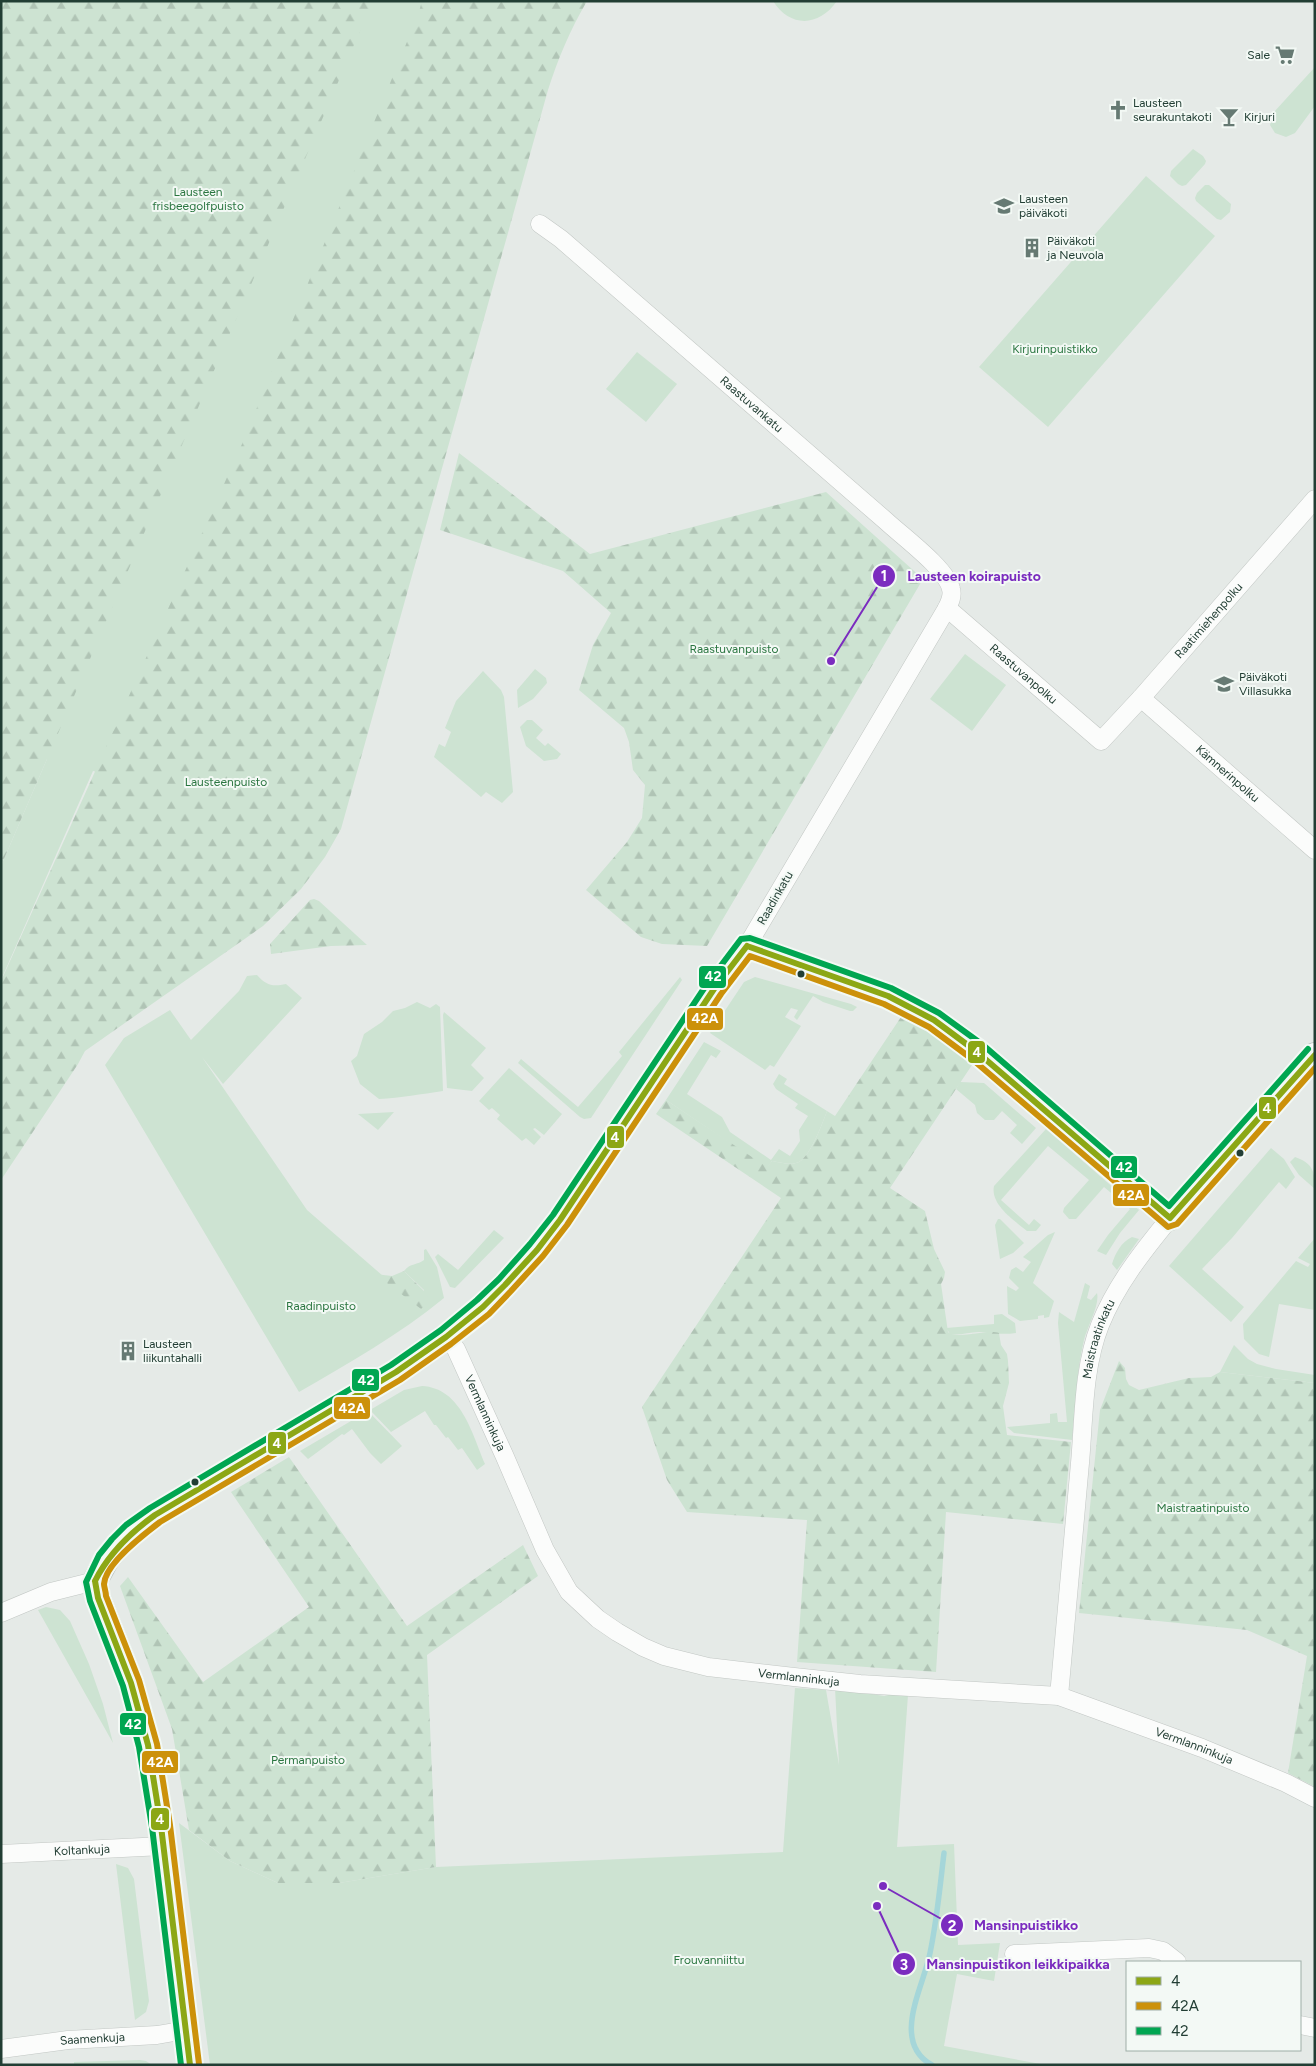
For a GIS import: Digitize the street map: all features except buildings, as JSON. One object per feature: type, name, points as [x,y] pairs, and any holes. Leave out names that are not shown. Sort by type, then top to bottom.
[{"type":"street","name":"Raastuvankatu","points":[[540,224],[561,239],[938,569],[947,579],[949,601]]},
{"type":"street","name":"Raatimiehenpolku","points":[[1101,741],[1315,499]]},
{"type":"street","name":"Raastuvanpolku","points":[[949,601],[1101,741]]},
{"type":"street","name":"Raadinkatu","points":[[95,1581],[107,1559],[132,1532],[155,1515],[396,1372],[483,1307],[537,1250],[609,1149],[714,989],[747,946],[949,601]]},
{"type":"street","name":"Kämnerinpolku","points":[[1141,698],[1315,850]]},
{"type":"street","points":[[747,946],[888,996],[934,1020],[977,1052],[1170,1218]]},
{"type":"street","name":"Maistraatinkatu","points":[[1059,1696],[1087,1388],[1094,1345],[1100,1326],[1114,1294],[1151,1241],[1315,1054]]},
{"type":"street","name":"Vermlanninkuja","points":[[446,1336],[456,1349],[506,1457],[545,1550],[557,1572],[570,1592],[584,1607],[617,1632],[664,1656],[708,1667],[860,1684],[1059,1696],[1202,1748],[1286,1783],[1315,1798]]},
{"type":"street","points":[[1,1613],[52,1592],[95,1581],[98,1598],[131,1683],[141,1715],[153,1775],[190,2065]]},
{"type":"street","name":"Koltankuja","points":[[1,1854],[163,1846]]},
{"type":"street","points":[[1014,1954],[1149,1948],[1163,1951],[1176,1961]]},
{"type":"street","points":[[1301,2025],[1315,2028]]},
{"type":"street","name":"Saamenkuja","points":[[1,2049],[68,2040],[157,2034],[186,2030]]},
{"type":"green space","name":"Lausteen frisbeegolfpuisto","points":[[1,1],[486,1],[175,794],[93,771],[1,980],[1,866],[47,759]]},
{"type":"green space","name":"Lausteen frisbeegolfpuisto","points":[[1,1],[373,1],[1,866]]},
{"type":"green space","name":"Lausteenpuisto","points":[[422,1],[587,1],[565,45],[548,90],[341,829],[325,857],[301,889],[263,926],[85,1051],[1,1180],[1,981],[242,444],[418,15]]},
{"type":"green space","points":[[773,1],[837,1],[822,16],[805,21],[796,20],[788,16]]},
{"type":"green space","points":[[1315,67],[1315,106],[1295,133],[1286,137],[1275,133],[1270,125],[1274,112]]},
{"type":"green space","points":[[1193,149],[1203,156],[1206,161],[1186,185],[1182,186],[1170,176],[1171,171]]},
{"type":"green space","name":"Kirjurinpuistikko","points":[[1146,176],[1215,236],[1048,427],[979,367]]},
{"type":"green space","points":[[1205,185],[1209,185],[1231,204],[1230,212],[1221,220],[1217,219],[1196,201],[1197,193]]},
{"type":"green space","points":[[637,352],[677,384],[646,422],[606,389]]},
{"type":"green space","name":"Raastuvanpuisto","points":[[459,453],[590,554],[826,492],[923,579],[707,946],[662,944],[641,937],[586,890],[627,842],[642,818],[645,785],[633,770],[629,742],[624,728],[579,690],[593,645],[611,613],[563,571],[440,530]]},
{"type":"green space","points":[[965,654],[1006,685],[972,731],[930,699]]},
{"type":"green space","points":[[535,669],[546,678],[547,683],[533,699],[518,708],[517,690]]},
{"type":"green space","points":[[483,671],[501,690],[504,697],[513,792],[502,803],[486,792],[481,797],[434,757],[439,744],[445,747],[451,732],[445,728],[456,701]]},
{"type":"green space","points":[[527,720],[532,720],[543,730],[536,738],[545,746],[548,743],[561,754],[557,759],[544,761],[526,746],[520,727]]},
{"type":"green space","points":[[310,900],[319,901],[367,945],[331,946],[271,954],[270,944]]},
{"type":"green space","name":"Raadinpuisto","points":[[257,975],[263,981],[270,984],[286,984],[302,998],[223,1084],[202,1057],[307,1210],[421,1309],[424,1290],[404,1271],[424,1260],[424,1250],[426,1249],[437,1267],[444,1298],[392,1336],[299,1392],[105,1065],[124,1038],[170,1010],[191,1040],[239,991],[247,976]]},
{"type":"green space","points":[[680,977],[682,980],[591,1118],[584,1119],[580,1117],[518,1063],[521,1059],[578,1107],[622,1056],[619,1052]]},
{"type":"green space","points":[[755,977],[857,1007],[850,1011],[823,1002],[813,996],[797,1020],[794,1017],[798,1010],[791,1008],[785,1017],[801,1026],[774,1067],[770,1065],[765,1070],[710,1033],[744,982]]},
{"type":"green space","points":[[417,1002],[430,1008],[436,1004],[440,1007],[443,1091],[379,1099],[360,1084],[351,1061],[357,1056],[364,1034],[382,1022],[393,1011]]},
{"type":"green space","points":[[444,1012],[486,1048],[471,1065],[484,1078],[472,1091],[447,1088]]},
{"type":"green space","points":[[903,1014],[929,1029],[972,1065],[890,1188],[925,1211],[934,1249],[945,1272],[941,1284],[948,1332],[958,1335],[987,1332],[999,1333],[1001,1345],[1007,1354],[1008,1361],[1009,1383],[1003,1406],[1007,1435],[1071,1442],[1063,1524],[946,1512],[936,1672],[797,1662],[807,1520],[687,1512],[667,1480],[642,1407],[781,1198],[656,1114],[666,1100],[767,1167],[772,1161],[789,1164],[799,1162],[812,1146],[827,1111],[835,1116]]},
{"type":"green space","points":[[704,1042],[721,1051],[716,1058],[711,1055],[687,1094],[722,1117],[730,1132],[771,1160],[779,1149],[790,1156],[800,1141],[799,1130],[808,1116],[795,1108],[798,1104],[776,1089],[773,1084],[779,1074],[787,1079],[784,1084],[827,1111],[812,1146],[799,1162],[789,1164],[772,1161],[767,1168],[666,1100]]},
{"type":"green space","points":[[509,1068],[562,1114],[544,1135],[535,1128],[533,1129],[541,1137],[534,1145],[526,1138],[522,1141],[497,1119],[500,1115],[492,1108],[489,1110],[479,1101]]},
{"type":"green space","points":[[960,1082],[984,1083],[1036,1128],[1022,1144],[1010,1133],[1017,1125],[1002,1111],[994,1120],[985,1120],[977,1113],[975,1105],[956,1089]]},
{"type":"green space","points":[[394,1112],[378,1130],[358,1114]]},
{"type":"green space","points":[[1046,1129],[1139,1210],[1120,1233],[1106,1255],[1097,1251],[1130,1209],[1104,1187],[1076,1219],[1069,1219],[1063,1212],[1064,1208],[1089,1180],[1048,1146],[1001,1200],[1029,1225],[1034,1219],[1041,1225],[1036,1231],[1027,1231],[1004,1212],[996,1200],[994,1186]]},
{"type":"green space","points":[[1271,1148],[1284,1159],[1295,1177],[1286,1189],[1279,1182],[1232,1238],[1202,1269],[1244,1307],[1231,1322],[1169,1266]]},
{"type":"green space","points":[[1295,1157],[1306,1162],[1312,1169],[1315,1189],[1299,1175],[1290,1162]]},
{"type":"green space","points":[[998,1219],[1024,1243],[1013,1253],[1000,1259],[995,1225]]},
{"type":"green space","points":[[494,1230],[504,1238],[455,1288],[450,1287],[435,1257],[438,1254],[458,1270]]},
{"type":"green space","points":[[1055,1232],[1033,1283],[1054,1301],[1049,1317],[1044,1318],[1044,1315],[1038,1316],[1038,1319],[1020,1321],[1008,1314],[1007,1286],[1016,1291],[1019,1288],[1009,1278],[1011,1270],[1016,1267],[1023,1272],[1031,1262],[1023,1257],[1048,1235]]},
{"type":"green space","points":[[1132,1237],[1139,1239],[1117,1270],[1112,1264],[1115,1256],[1122,1245]]},
{"type":"green space","points":[[1315,1238],[1315,1310],[1279,1304],[1269,1357],[1259,1354],[1244,1339],[1243,1324],[1296,1261],[1308,1267],[1310,1264],[1298,1258]]},
{"type":"green space","points":[[404,1271],[428,1295],[426,1305],[421,1309],[375,1274],[392,1276]]},
{"type":"green space","points":[[1085,1283],[1090,1286],[1087,1298],[1091,1300],[1097,1293],[1097,1304],[1081,1352],[1072,1440],[1014,1433],[1007,1427],[1050,1423],[1050,1414],[1057,1413],[1058,1422],[1067,1422],[1058,1323],[1059,1312],[1074,1322]]},
{"type":"green space","points":[[1002,1314],[1015,1323],[1016,1333],[979,1332],[950,1334],[946,1328],[994,1324],[994,1315]]},
{"type":"green space","points":[[1234,1345],[1248,1359],[1257,1364],[1315,1375],[1315,1383],[1220,1372]]},
{"type":"green space","name":"Maistraatinpuisto","points":[[1119,1361],[1125,1368],[1126,1379],[1129,1385],[1139,1390],[1189,1378],[1211,1377],[1220,1372],[1315,1383],[1315,1787],[1288,1773],[1307,1656],[1247,1630],[1079,1613],[1100,1410]]},
{"type":"green space","points":[[422,1386],[435,1389],[456,1403],[470,1426],[485,1464],[477,1470],[462,1448],[458,1450],[448,1437],[446,1438],[425,1411],[391,1432],[370,1410],[404,1390]]},
{"type":"green space","points":[[368,1411],[402,1446],[381,1464],[352,1429],[344,1435],[342,1434],[308,1459],[300,1451]]},
{"type":"green space","name":"Permanpuisto","points":[[289,1457],[407,1626],[523,1545],[538,1576],[427,1655],[436,1867],[339,1883],[278,1883],[230,1861],[189,1830],[172,1729],[120,1586],[128,1577],[203,1682],[309,1607],[231,1492]]},
{"type":"green space","points":[[46,1607],[60,1610],[70,1621],[89,1664],[103,1704],[113,1743],[38,1610]]},
{"type":"green space","name":"Frouvanniittu","points":[[795,1688],[826,1690],[839,1765],[835,1688],[884,1696],[898,1693],[908,1695],[897,1847],[954,1844],[958,1945],[1000,1943],[994,1981],[957,1974],[944,2046],[1046,2065],[210,2065],[179,1823],[230,1861],[278,1883],[339,1883],[436,1867],[783,1852]]},
{"type":"green space","points":[[116,1864],[128,1868],[134,1879],[149,2001],[146,2012],[135,2020]]},
{"type":"green space","points":[[140,2060],[152,2065],[74,2065],[74,2062]]},
{"type":"waterway","points":[[932,2065],[920,2055],[913,2042],[911,2028],[913,2013],[927,1966],[932,1941],[944,1853]]},
{"type":"transit line","name":"42","points":[[181,2065],[152,1827],[139,1747],[123,1686],[90,1601],[86,1582],[99,1555],[126,1525],[150,1508],[391,1365],[441,1330],[499,1279],[553,1215],[707,984],[741,939],[750,938],[891,988],[939,1013],[983,1045],[1169,1206],[1308,1049]]},
{"type":"transit line","name":"4","points":[[747,946],[888,996],[934,1020],[977,1052],[1170,1218]]},
{"type":"transit line","name":"4","points":[[95,1581],[107,1561],[121,1544],[155,1515],[396,1372],[446,1337],[483,1307],[537,1250],[560,1220],[714,989],[747,946]]},
{"type":"transit line","name":"42A","points":[[199,2064],[170,1825],[157,1744],[139,1680],[106,1596],[104,1584],[106,1576],[126,1550],[160,1522],[400,1380],[489,1314],[543,1256],[567,1225],[721,994],[750,956],[884,1004],[929,1027],[972,1059],[1168,1227],[1177,1224],[1315,1068]]},
{"type":"transit line","name":"4","points":[[1170,1218],[1315,1055]]},
{"type":"transit line","name":"4","points":[[95,1581],[98,1598],[131,1683],[148,1745],[161,1826],[190,2065]]},
{"type":"place","name":"Sale","points":[[1285,55]]},
{"type":"place","name":"Lausteen seurakuntakoti","points":[[1118,110]]},
{"type":"place","name":"Kirjuri","points":[[1229,117]]},
{"type":"place","name":"Lausteen päiväkoti","points":[[1004,206]]},
{"type":"place","name":"Päiväkoti ja Neuvola","points":[[1032,248]]},
{"type":"place","name":"Lausteen koirapuisto","points":[[831,661]]},
{"type":"place","name":"Päiväkoti Villasukka","points":[[1224,684]]},
{"type":"place","name":"Lausteen liikuntahalli","points":[[128,1351]]},
{"type":"place","name":"Mansinpuistikko","points":[[883,1886]]},
{"type":"place","name":"Mansinpuistikon leikkipaikka","points":[[877,1906]]}]
